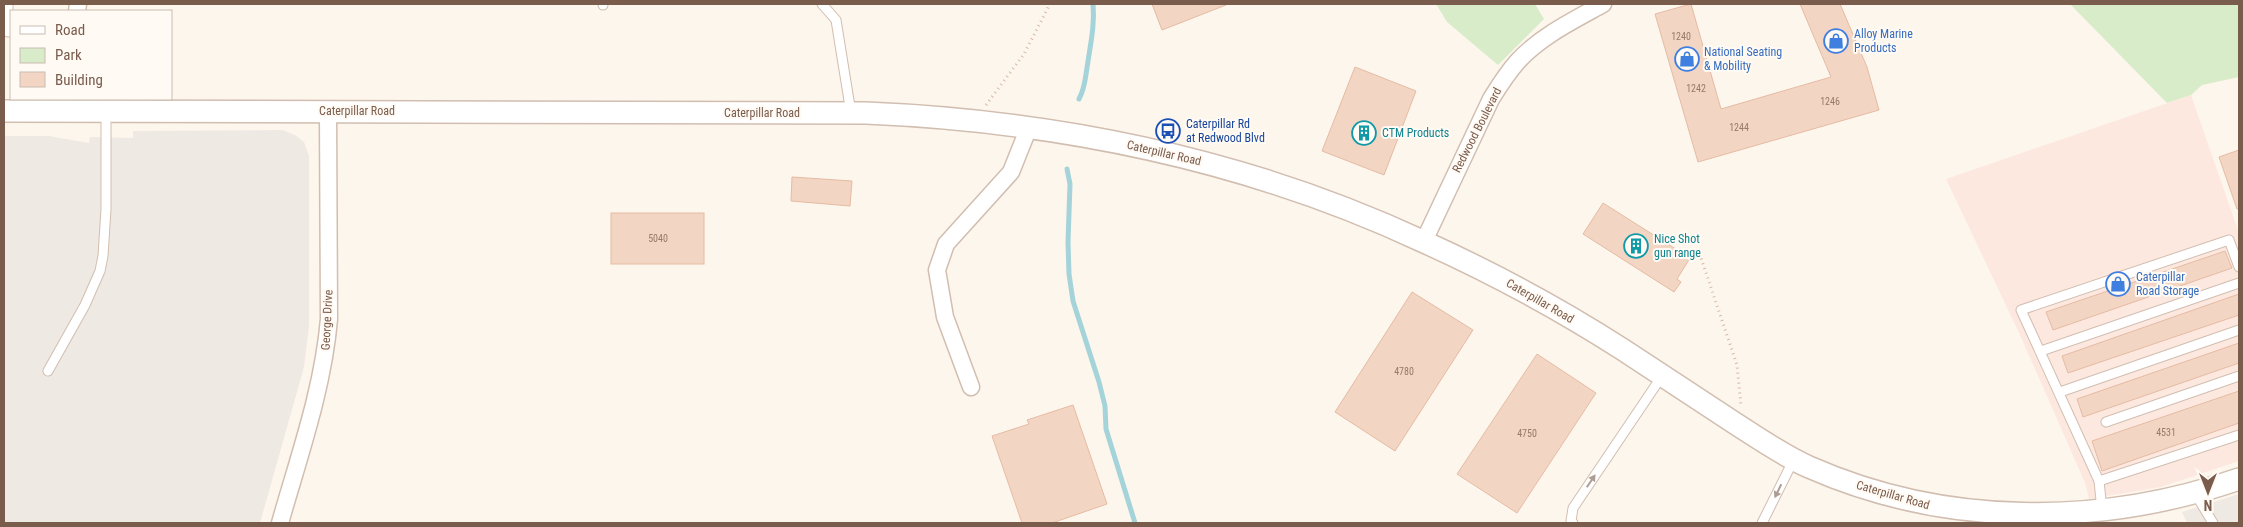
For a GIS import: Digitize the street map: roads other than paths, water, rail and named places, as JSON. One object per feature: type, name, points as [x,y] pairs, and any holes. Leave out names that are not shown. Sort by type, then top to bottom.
[{"type":"street","name":"Redwood Boulevard","points":[[1424,241],[1500,84],[1518,61],[1529,51],[1562,27],[1603,4]]},
{"type":"street","name":"Caterpillar Road","points":[[4,111],[58,105],[106,111],[851,113],[976,120],[1029,127],[1123,143],[1222,167],[1348,209],[1424,241],[1516,286],[1624,350],[1794,459],[1871,491],[1931,506],[2014,516],[2047,516],[2102,512],[2156,503],[2195,493],[2239,478]]},
{"type":"street","name":"George Drive","points":[[280,523],[319,385],[326,351],[329,319],[328,111]]},
{"type":"street","points":[[971,387],[945,317],[937,270],[946,244],[1011,172],[1029,127]]},
{"type":"lane","points":[[8,4],[8,34]]},
{"type":"lane","points":[[822,4],[836,20],[851,113]]},
{"type":"lane","points":[[48,371],[85,305],[100,271],[103,256],[106,210],[106,111]]},
{"type":"lane","points":[[2102,512],[2099,481],[2021,310],[2229,240],[2239,267]]},
{"type":"lane","points":[[2041,351],[2239,283]]},
{"type":"lane","points":[[2060,392],[2239,330]]},
{"type":"lane","points":[[1574,523],[1571,521],[1573,508],[1662,376]]},
{"type":"lane","points":[[2106,422],[2239,376]]},
{"type":"lane","points":[[2099,481],[2239,435]]},
{"type":"lane","points":[[1762,523],[1794,459]]},
{"type":"lane","points":[[2195,493],[2213,523]]},
{"type":"waterway","points":[[1079,99],[1084,84],[1091,44],[1093,4]]},
{"type":"waterway","points":[[1067,169],[1070,184],[1069,274],[1073,301],[1099,382],[1105,406],[1106,429],[1135,523]]},
{"type":"place","name":"Alloy Marine Products","points":[[1836,41]]},
{"type":"place","name":"National Seating & Mobility","points":[[1687,59]]},
{"type":"place","name":"Caterpillar Rd at Redwood Blvd","points":[[1168,131]]},
{"type":"place","name":"CTM Products","points":[[1364,133]]},
{"type":"place","name":"Nice Shot gun range","points":[[1636,246]]},
{"type":"place","name":"Caterpillar Road Storage","points":[[2118,284]]}]
